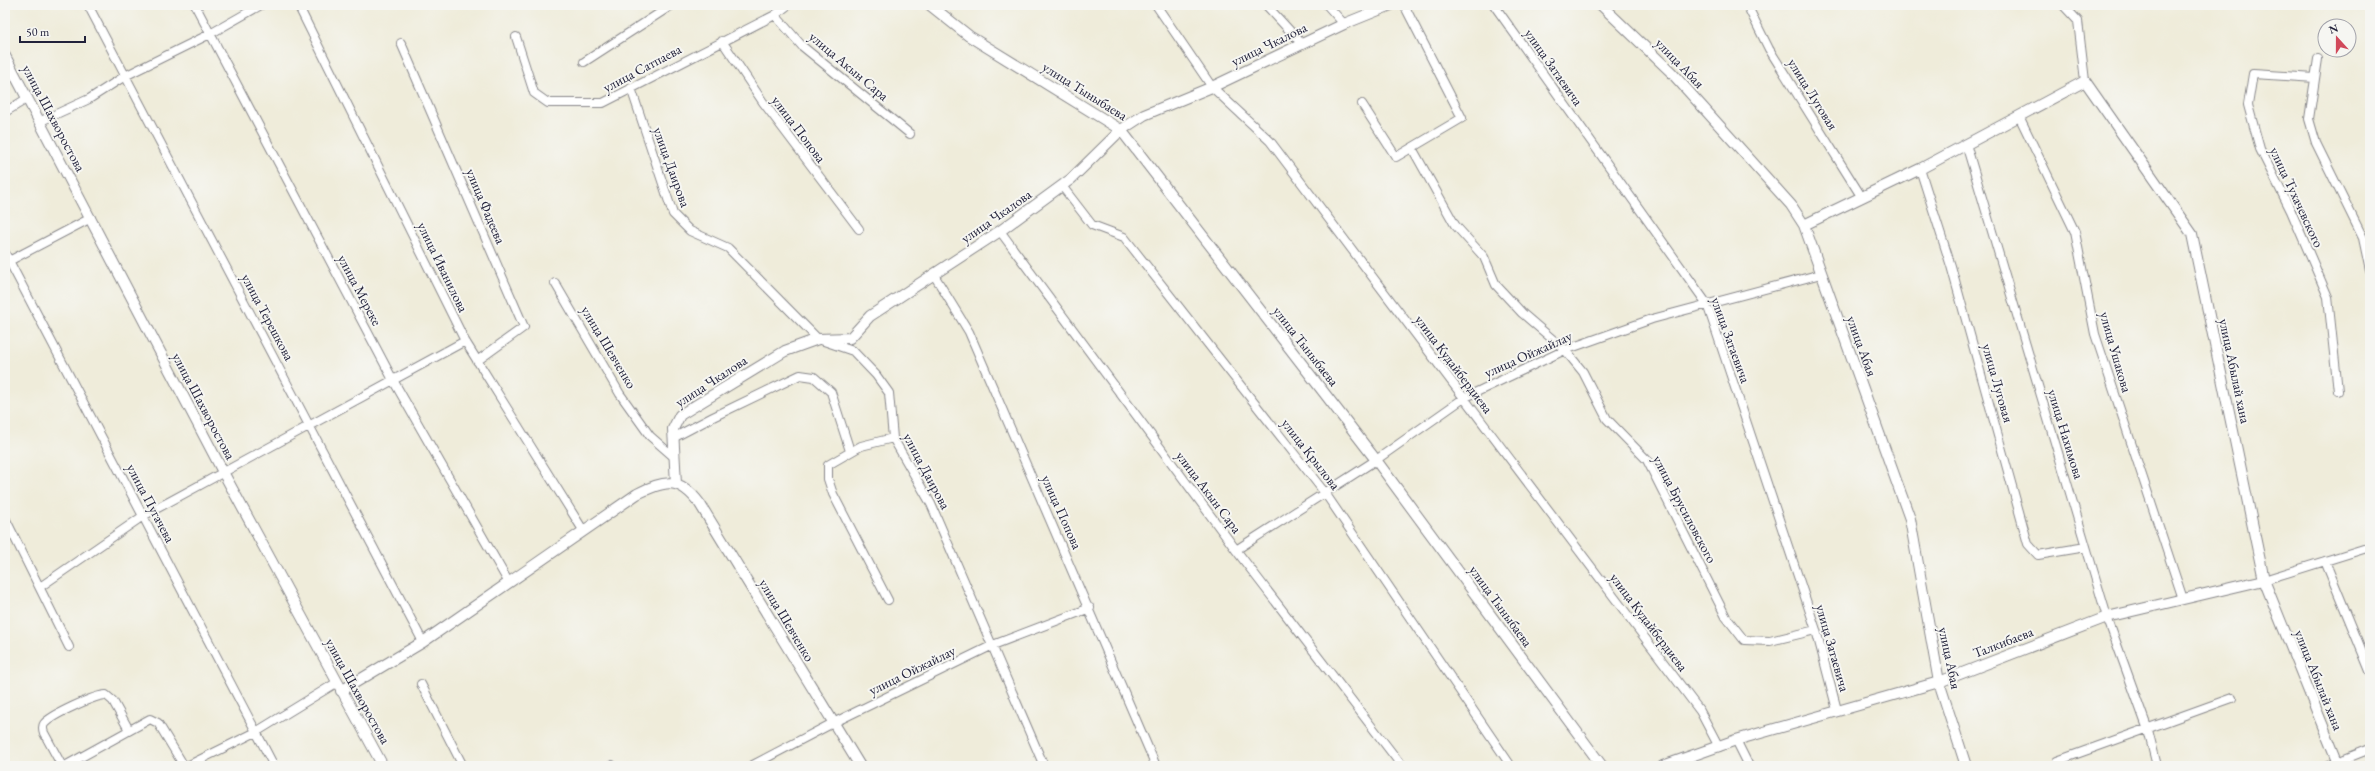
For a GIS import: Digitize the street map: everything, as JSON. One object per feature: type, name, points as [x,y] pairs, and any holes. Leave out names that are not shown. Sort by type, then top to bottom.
[{"type":"street","name":"улица Терешкова","points":[[88,5],[310,424],[423,642]]},
{"type":"street","name":"улица Мереке","points":[[196,5],[393,380],[509,582]]},
{"type":"street","points":[[41,121],[89,98],[125,76],[210,34],[262,5]]},
{"type":"street","name":"улица Иванилова","points":[[298,5],[465,341],[583,530]]},
{"type":"street","points":[[584,62],[672,5]]},
{"type":"street","name":"улица Сатпаева","points":[[516,36],[534,93],[548,103],[602,103],[775,15],[788,5]]},
{"type":"street","name":"улица Тыныбаева","points":[[930,5],[969,36],[1121,130],[1376,460],[1602,766]]},
{"type":"street","name":"улица Кудайбердиева","points":[[1156,5],[1212,87],[1270,141],[1700,711],[1719,747]]},
{"type":"street","points":[[1266,5],[1302,44]]},
{"type":"street","points":[[1327,5],[1344,24]]},
{"type":"street","name":"улица Чкалова","points":[[676,484],[673,429],[680,415],[785,351],[818,339],[850,338],[870,316],[1000,231],[1062,186],[1121,130],[1144,115],[1212,87],[1344,24],[1391,5]]},
{"type":"street","points":[[1362,104],[1396,157],[1462,118],[1404,5]]},
{"type":"street","name":"улица Затаевича","points":[[1494,5],[1707,304],[1816,630],[1837,710]]},
{"type":"street","name":"улица Абая","points":[[1601,5],[1671,72],[1791,205],[1804,225],[1910,519],[1939,682],[1966,766]]},
{"type":"street","name":"улица Луговая","points":[[1747,5],[1769,49],[1861,196]]},
{"type":"street","name":"улица Абылай хана","points":[[2063,5],[2078,21],[2085,81],[2192,234],[2264,580],[2338,764]]},
{"type":"street","name":"улица Акын Сара","points":[[775,15],[802,46],[910,134]]},
{"type":"street","name":"улица Попова","points":[[722,42],[763,102],[859,229]]},
{"type":"street","name":"улица Фадеева","points":[[401,43],[524,327],[477,361]]},
{"type":"street","name":"улица Шахворостова","points":[[5,56],[41,121],[223,472],[383,766]]},
{"type":"street","points":[[2318,59],[2309,119],[2316,143],[2363,238],[2370,271]]},
{"type":"street","name":"улица Тухачевского","points":[[2315,78],[2253,74],[2248,105],[2260,148],[2291,211],[2328,297],[2338,391]]},
{"type":"street","points":[[1804,225],[1861,196],[1920,170],[2085,81]]},
{"type":"street","name":"улица Даирова","points":[[631,88],[673,214],[690,231],[728,248],[818,339],[853,351],[876,375],[890,393],[893,438],[931,504],[1044,766]]},
{"type":"street","points":[[5,112],[28,98]]},
{"type":"street","name":"улица Ушакова","points":[[2019,116],[2075,232],[2095,334],[2183,599]]},
{"type":"street","name":"улица Нахимова","points":[[1966,144],[2107,617],[2148,730],[2157,766]]},
{"type":"street","name":"улица Брусиловского","points":[[1412,148],[1455,225],[1484,257],[1496,285],[1522,314],[1565,350],[1583,372],[1607,419],[1647,460],[1726,617],[1744,640],[1770,641],[1816,630]]},
{"type":"street","name":"улица Луговая","points":[[1920,170],[1951,266],[2028,544],[2038,555],[2086,547]]},
{"type":"street","name":"улица Крылова","points":[[1062,186],[1092,225],[1124,238],[1325,493],[1511,766]]},
{"type":"street","points":[[9,261],[91,218]]},
{"type":"street","name":"улица Акын Сара","points":[[1000,231],[1236,550],[1402,766]]},
{"type":"street","name":"улица Пугачева","points":[[5,253],[274,766]]},
{"type":"street","name":"улица Ойжайлау","points":[[1236,550],[1376,460],[1464,398],[1565,350],[1652,318],[1821,274]]},
{"type":"street","name":"улица Попова","points":[[934,275],[969,332],[1090,608],[1156,766]]},
{"type":"street","name":"улица Шевченко","points":[[555,283],[625,400],[650,436],[674,457]]},
{"type":"street","points":[[40,587],[143,516],[465,341]]},
{"type":"street","points":[[673,438],[800,375],[814,377],[830,392],[850,451]]},
{"type":"street","points":[[888,600],[833,494],[828,479],[828,465],[850,451],[893,438]]},
{"type":"street","points":[[130,730],[114,701],[106,694],[99,695],[58,716],[44,724],[43,728],[44,733],[63,766],[130,730],[150,719],[158,723],[186,766],[201,763],[423,642],[637,494],[656,484],[668,482],[676,484]]},
{"type":"street","name":"улица Шевченко","points":[[676,484],[690,490],[860,766]]},
{"type":"street","points":[[5,518],[70,647]]},
{"type":"street","points":[[2264,580],[2370,547]]},
{"type":"street","points":[[2325,561],[2370,671]]},
{"type":"street","name":"Талкибаева","points":[[1663,766],[1736,740],[1939,682],[2107,617],[2264,580]]},
{"type":"street","name":"улица Ойжайлау","points":[[751,766],[833,723],[993,645],[1090,608]]},
{"type":"street","points":[[421,684],[460,765]]},
{"type":"street","points":[[2057,761],[2148,730],[2232,698]]},
{"type":"street","points":[[1736,740],[1749,766]]},
{"type":"street","points":[[2327,766],[2338,764],[2370,748]]}]
